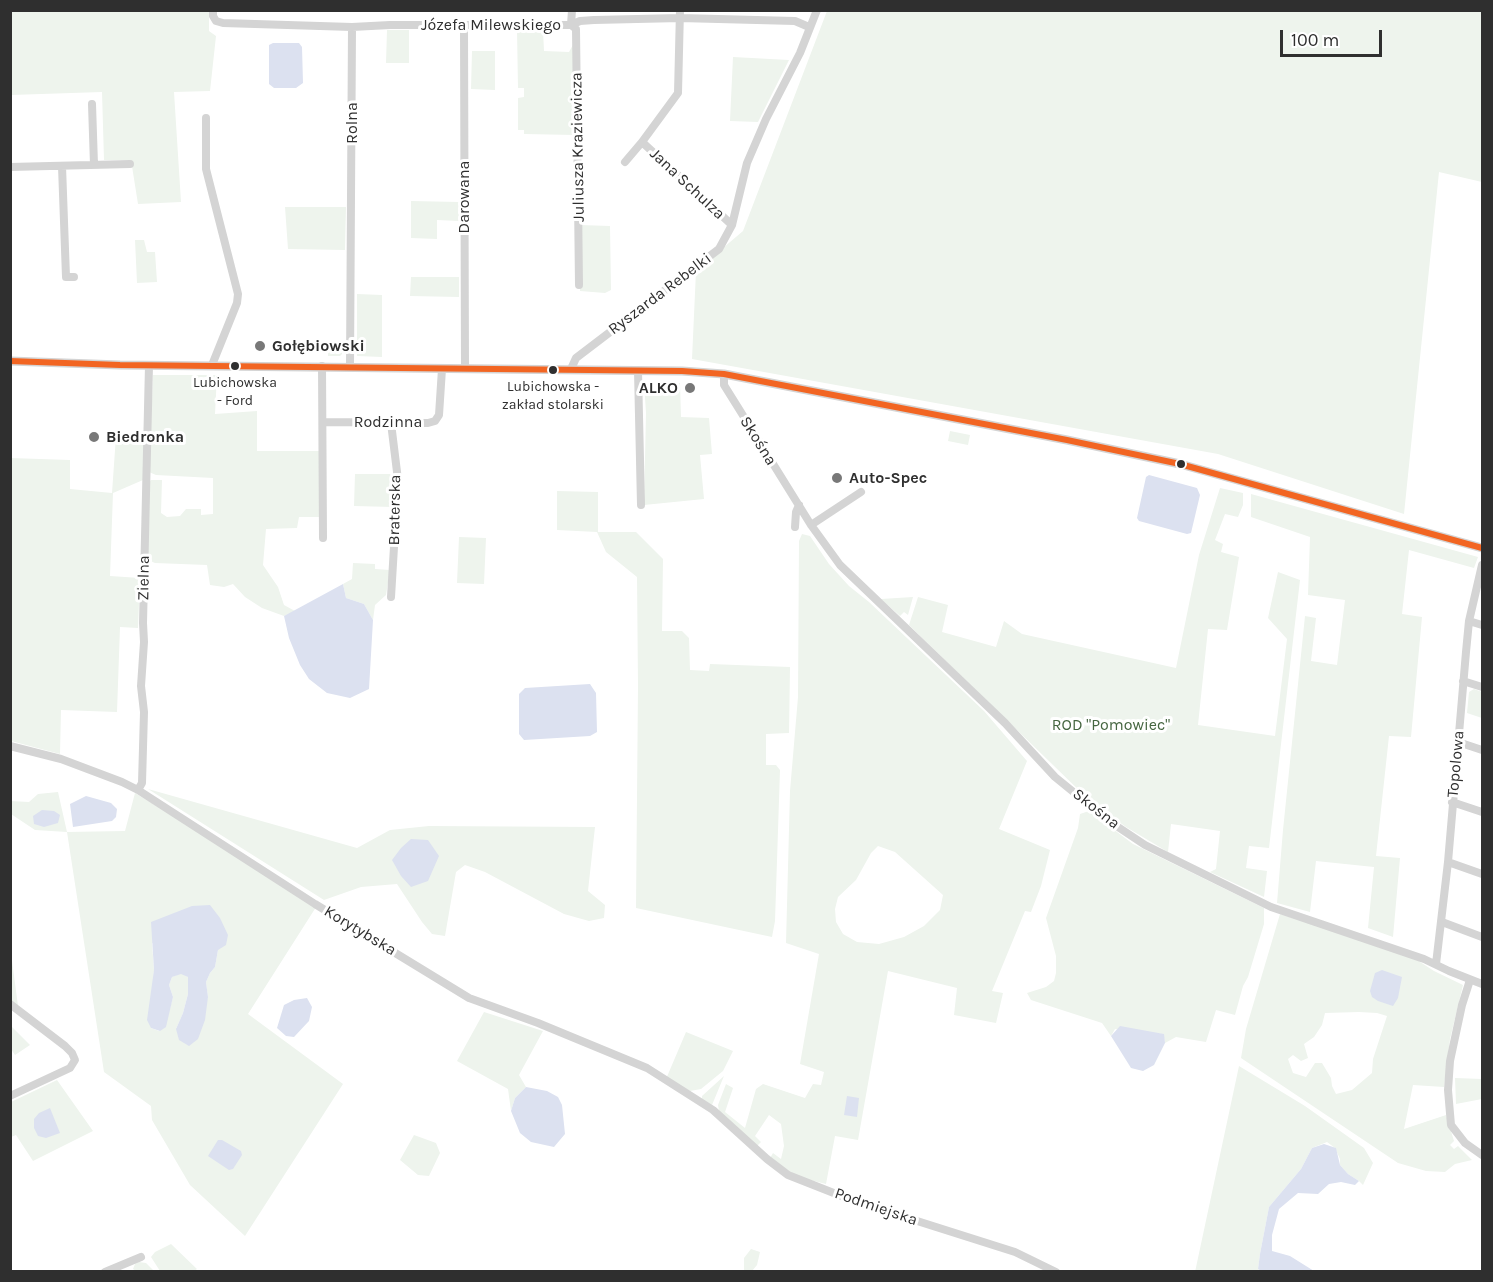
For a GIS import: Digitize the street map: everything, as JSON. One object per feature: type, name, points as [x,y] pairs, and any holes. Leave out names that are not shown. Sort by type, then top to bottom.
[{"type":"street","points":[[213,10],[216,21],[223,23],[352,27]]},
{"type":"street","name":"Juliusza Kraziewicza","points":[[572,10],[572,25],[576,29],[579,285]]},
{"type":"street","name":"Ryszarda Rebelki","points":[[571,369],[576,357],[719,249],[732,225],[747,163],[766,119],[800,53],[817,10]]},
{"type":"street","name":"Józefa Milewskiego","points":[[352,27],[572,25],[580,21],[680,14],[795,21],[809,27]]},
{"type":"street","name":"Jana Schulza","points":[[625,162],[678,93],[680,14]]},
{"type":"street","name":"Darowana","points":[[464,26],[465,369]]},
{"type":"street","name":"Rolna","points":[[350,367],[352,27]]},
{"type":"street","points":[[92,104],[94,165]]},
{"type":"street","points":[[206,118],[206,169],[238,294],[237,303],[212,366]]},
{"type":"street","name":"Jana Schulza","points":[[642,142],[732,225]]},
{"type":"street","points":[[10,167],[130,164]]},
{"type":"street","points":[[62,166],[66,277],[74,277]]},
{"type":"street","points":[[10,360],[149,365],[571,369],[724,374],[1088,444],[1180,464],[1482,548]]},
{"type":"street","name":"Zielna","points":[[138,790],[142,783],[144,712],[141,677],[144,642],[149,365]]},
{"type":"street","points":[[322,366],[323,538]]},
{"type":"street","name":"Rodzinna","points":[[323,422],[435,421],[439,416],[442,369]]},
{"type":"street","points":[[638,371],[641,505]]},
{"type":"street","name":"Skośna","points":[[724,374],[724,385],[811,525],[840,565],[1005,723],[1055,777],[1109,821],[1145,845],[1271,907],[1436,964],[1482,984]]},
{"type":"street","name":"Braterska","points":[[391,423],[398,480],[392,597]]},
{"type":"street","points":[[811,525],[861,492]]},
{"type":"street","points":[[795,527],[795,512],[799,505]]},
{"type":"street","name":"Topolowa","points":[[1436,964],[1448,862],[1469,621],[1482,565]]},
{"type":"street","points":[[1469,621],[1482,625]]},
{"type":"street","points":[[1463,681],[1482,687]]},
{"type":"street","points":[[1458,742],[1482,750]]},
{"type":"street","name":"Korytybska","points":[[10,746],[61,759],[138,790],[315,904],[470,998],[647,1068],[713,1110]]},
{"type":"street","points":[[1452,802],[1482,812]]},
{"type":"street","points":[[1448,862],[1482,874]]},
{"type":"street","points":[[1442,922],[1482,938]]},
{"type":"street","points":[[1470,980],[1450,1061],[1448,1090],[1451,1125],[1465,1143],[1482,1155]]},
{"type":"street","points":[[10,1004],[65,1046],[75,1060],[70,1068],[10,1096]]},
{"type":"street","name":"Podmiejska","points":[[713,1110],[767,1159],[788,1174],[854,1201],[1015,1252],[1056,1272]]},
{"type":"street","points":[[105,1272],[141,1257]]},
{"type":"green space","points":[[10,11],[209,11],[209,31],[216,36],[210,91],[174,92],[181,202],[138,204],[131,160],[104,160],[102,92],[11,95]]},
{"type":"green space","points":[[827,11],[1482,11],[1482,182],[1439,172],[1404,514],[1218,454],[692,359],[696,271],[743,231]]},
{"type":"green space","points":[[387,30],[409,30],[409,63],[386,63]]},
{"type":"green space","points":[[517,30],[543,30],[544,51],[569,52],[575,41],[575,135],[524,134],[524,130],[518,130],[518,98],[524,97],[524,88],[518,88]]},
{"type":"green space","points":[[472,51],[495,51],[495,90],[471,89]]},
{"type":"green space","points":[[733,57],[789,60],[758,122],[730,121]]},
{"type":"green space","points":[[411,201],[459,202],[459,221],[437,220],[437,239],[411,238]]},
{"type":"green space","points":[[285,207],[346,207],[345,250],[288,249]]},
{"type":"green space","points":[[580,225],[610,226],[611,290],[605,293],[580,291]]},
{"type":"green space","points":[[135,240],[144,240],[147,252],[155,252],[157,282],[137,283]]},
{"type":"green space","points":[[411,277],[459,277],[459,297],[410,296]]},
{"type":"green space","points":[[357,294],[382,295],[382,357],[357,356]]},
{"type":"green space","points":[[328,341],[343,341],[340,356],[328,356]]},
{"type":"green space","points":[[153,375],[217,375],[215,414],[257,411],[257,451],[321,451],[320,517],[299,517],[297,528],[266,529],[263,565],[278,587],[284,605],[295,611],[284,616],[262,608],[245,597],[233,584],[224,587],[210,585],[207,565],[155,563],[146,559],[148,483],[151,480],[162,480],[161,513],[167,517],[180,516],[186,509],[201,509],[201,515],[213,514],[213,478],[156,475],[149,472]]},
{"type":"green space","points":[[644,382],[680,383],[681,417],[709,418],[712,454],[700,455],[704,499],[644,505],[646,413]]},
{"type":"green space","points":[[950,431],[970,435],[968,445],[948,441]]},
{"type":"green space","points":[[116,436],[145,436],[143,480],[113,493],[110,576],[140,578],[138,628],[120,627],[117,712],[61,710],[60,754],[11,741],[10,458],[70,460],[70,489],[112,493]]},
{"type":"green space","points":[[355,474],[390,474],[394,479],[393,507],[354,506]]},
{"type":"green space","name":"ROD \"Pomowiec\"","points":[[1220,488],[1243,493],[1243,505],[1238,517],[1225,514],[1215,540],[1223,544],[1221,552],[1239,557],[1227,630],[1208,629],[1198,725],[1275,736],[1287,639],[1268,618],[1278,572],[1300,580],[1269,848],[1249,846],[1246,868],[1267,871],[1264,897],[1210,872],[1216,869],[1220,831],[1171,824],[1168,852],[1126,827],[1089,800],[909,625],[918,597],[948,605],[942,632],[996,647],[1004,621],[1022,634],[1176,668],[1199,555]]},
{"type":"green space","points":[[557,491],[598,492],[598,532],[636,532],[663,559],[662,631],[682,631],[689,638],[690,670],[709,671],[710,664],[790,667],[789,733],[766,734],[766,765],[776,765],[780,770],[775,921],[772,937],[636,908],[637,577],[606,552],[597,532],[557,530]]},
{"type":"green space","points":[[1251,494],[1478,557],[1474,568],[1409,550],[1402,614],[1422,617],[1411,737],[1389,736],[1376,856],[1400,858],[1393,937],[1368,928],[1374,867],[1316,861],[1310,912],[1277,903],[1305,616],[1316,618],[1311,661],[1337,665],[1345,600],[1308,595],[1310,537],[1251,517]]},
{"type":"green space","points":[[802,534],[810,536],[829,564],[849,586],[869,602],[984,711],[1027,761],[999,829],[1050,850],[1041,886],[1031,912],[1025,911],[992,991],[1003,993],[996,1023],[954,1015],[957,988],[888,971],[858,1140],[835,1136],[826,1184],[802,1178],[779,1166],[770,1158],[773,1153],[781,1159],[784,1146],[781,1124],[769,1115],[755,1136],[761,1142],[756,1147],[719,1111],[718,1105],[726,1084],[733,1088],[725,1112],[745,1128],[756,1089],[763,1084],[805,1098],[813,1084],[821,1085],[824,1072],[800,1064],[819,954],[786,943],[790,791],[798,697],[799,541]],"holes":[[[878,846],[895,852],[943,895],[940,910],[924,926],[904,937],[879,944],[857,942],[843,934],[836,922],[835,909],[838,897],[856,880],[871,853]]]},
{"type":"green space","points":[[459,537],[486,538],[484,584],[457,583]]},
{"type":"green space","points":[[353,563],[375,564],[375,569],[390,570],[386,595],[375,605],[373,620],[364,604],[346,598],[343,584],[352,579]]},
{"type":"green space","points":[[913,597],[908,615],[904,612],[900,616],[881,599]]},
{"type":"green space","points":[[1474,689],[1482,692],[1482,718],[1467,713],[1469,692]]},
{"type":"green space","points":[[148,789],[357,848],[390,830],[429,826],[595,827],[588,891],[605,905],[604,918],[589,921],[564,914],[485,872],[465,865],[456,872],[445,936],[432,934],[397,884],[361,887],[324,900]]},
{"type":"green space","points":[[58,792],[67,832],[35,830],[11,814],[10,801],[29,802],[38,794]]},
{"type":"green space","points":[[135,793],[318,904],[248,1014],[343,1084],[245,1236],[190,1185],[152,1120],[151,1106],[104,1072],[67,832],[125,831]],"holes":[[[152,943],[218,950],[215,967],[206,982],[208,998],[176,1029],[188,994],[188,977],[181,973],[172,977],[169,985],[173,997],[165,1027],[159,1031],[151,1028],[154,970]]]},
{"type":"green space","points":[[1089,811],[1133,844],[1264,908],[1264,924],[1235,1015],[1216,1010],[1206,1042],[1176,1037],[1165,1043],[1163,1034],[1115,1029],[1111,1036],[1102,1023],[1031,1000],[1027,993],[1046,987],[1054,981],[1056,956],[1046,918],[1078,828],[1080,814]]},
{"type":"green space","points":[[1280,914],[1414,958],[1463,985],[1450,1039],[1444,1087],[1413,1085],[1404,1129],[1446,1115],[1454,1141],[1450,1145],[1454,1149],[1458,1146],[1472,1160],[1455,1164],[1445,1172],[1426,1171],[1398,1163],[1241,1058],[1246,1029]],"holes":[[[1325,1013],[1377,1013],[1387,1016],[1373,1059],[1372,1073],[1352,1090],[1336,1094],[1331,1078],[1322,1063],[1315,1063],[1306,1077],[1293,1073],[1288,1059],[1293,1055],[1301,1061],[1308,1058],[1304,1044],[1314,1037],[1322,1025]]]},
{"type":"green space","points":[[11,953],[18,1006],[11,1000]]},
{"type":"green space","points":[[484,1012],[543,1031],[519,1075],[526,1087],[515,1098],[511,1111],[508,1089],[457,1061]]},
{"type":"green space","points":[[11,1026],[30,1045],[15,1055],[11,1049]]},
{"type":"green space","points":[[686,1032],[733,1051],[723,1071],[701,1089],[690,1091],[666,1079]]},
{"type":"green space","points":[[1239,1066],[1305,1106],[1364,1148],[1373,1163],[1363,1185],[1340,1165],[1335,1148],[1327,1142],[1312,1148],[1301,1169],[1269,1207],[1258,1269],[1261,1271],[1195,1272]]},
{"type":"green space","points":[[724,1076],[712,1105],[702,1099],[702,1096]]},
{"type":"green space","points":[[1455,1078],[1482,1079],[1482,1099],[1456,1104]]},
{"type":"green space","points":[[57,1080],[93,1131],[33,1161],[16,1135],[11,1137],[11,1102]]},
{"type":"green space","points":[[414,1135],[436,1143],[440,1153],[429,1176],[418,1175],[400,1160]]},
{"type":"green space","points":[[171,1244],[197,1269],[194,1271],[160,1271],[151,1257],[155,1252]]},
{"type":"green space","points":[[751,1249],[760,1252],[757,1265],[752,1271],[744,1271],[744,1258]]},
{"type":"green space","points":[[139,1262],[146,1263],[154,1271],[136,1271],[133,1269]]},
{"type":"shaded area","points":[[299,43],[302,47],[303,83],[296,88],[274,88],[269,84],[269,45]]},
{"type":"shaded area","points":[[1149,475],[1197,488],[1200,495],[1191,533],[1187,534],[1139,521],[1137,518],[1146,477]]},
{"type":"shaded area","points":[[343,584],[346,598],[364,604],[373,620],[369,689],[350,698],[327,693],[309,679],[300,665],[289,638],[284,616]]},
{"type":"shaded area","points":[[590,684],[596,693],[597,732],[590,736],[524,740],[519,734],[519,694],[525,688]]},
{"type":"shaded area","points":[[86,796],[111,803],[117,809],[116,817],[112,821],[73,827],[70,804]]},
{"type":"shaded area","points":[[42,810],[54,811],[60,815],[58,823],[44,827],[34,824],[33,816]]},
{"type":"shaded area","points":[[411,839],[428,840],[439,856],[428,881],[411,887],[401,876],[392,860]]},
{"type":"shaded area","points":[[210,905],[220,918],[228,935],[226,945],[218,950],[215,967],[206,982],[208,997],[205,1020],[198,1039],[189,1046],[179,1040],[176,1029],[188,994],[188,977],[181,974],[172,977],[169,985],[173,997],[166,1027],[160,1031],[151,1028],[147,1020],[154,970],[151,922],[192,906]]},
{"type":"shaded area","points":[[1382,970],[1402,977],[1398,998],[1393,1006],[1378,1001],[1372,997],[1370,991],[1375,973]]},
{"type":"shaded area","points":[[307,998],[312,1007],[309,1021],[294,1037],[286,1036],[277,1028],[284,1005],[294,1000]]},
{"type":"shaded area","points":[[1120,1026],[1164,1034],[1165,1043],[1154,1065],[1143,1071],[1131,1068],[1111,1036]]},
{"type":"shaded area","points":[[526,1087],[547,1091],[558,1097],[562,1105],[565,1134],[554,1147],[531,1142],[520,1133],[511,1111],[515,1098]]},
{"type":"shaded area","points":[[847,1096],[859,1098],[857,1117],[844,1115]]},
{"type":"shaded area","points":[[50,1108],[60,1133],[46,1138],[38,1136],[34,1128],[34,1119],[39,1113]]},
{"type":"shaded area","points":[[218,1140],[241,1151],[242,1155],[233,1169],[229,1170],[208,1156]]},
{"type":"shaded area","points":[[1324,1144],[1336,1148],[1340,1165],[1359,1181],[1355,1185],[1341,1182],[1329,1184],[1318,1194],[1298,1193],[1279,1209],[1272,1235],[1272,1251],[1290,1256],[1314,1271],[1261,1271],[1258,1269],[1269,1207],[1301,1169],[1312,1148]]},
{"type":"transit line","points":[[10,361],[120,365],[682,371],[724,374],[1180,464],[1482,548]]},
{"type":"place","name":"Gołębiowski","points":[[260,346]]},
{"type":"place","name":"Lubichowska - Ford","points":[[235,366]]},
{"type":"place","name":"Lubichowska - zakład stolarski","points":[[553,370]]},
{"type":"place","name":"ALKO","points":[[690,388]]},
{"type":"place","name":"Biedronka","points":[[94,437]]},
{"type":"place","name":"Auto-Spec","points":[[837,478]]}]
